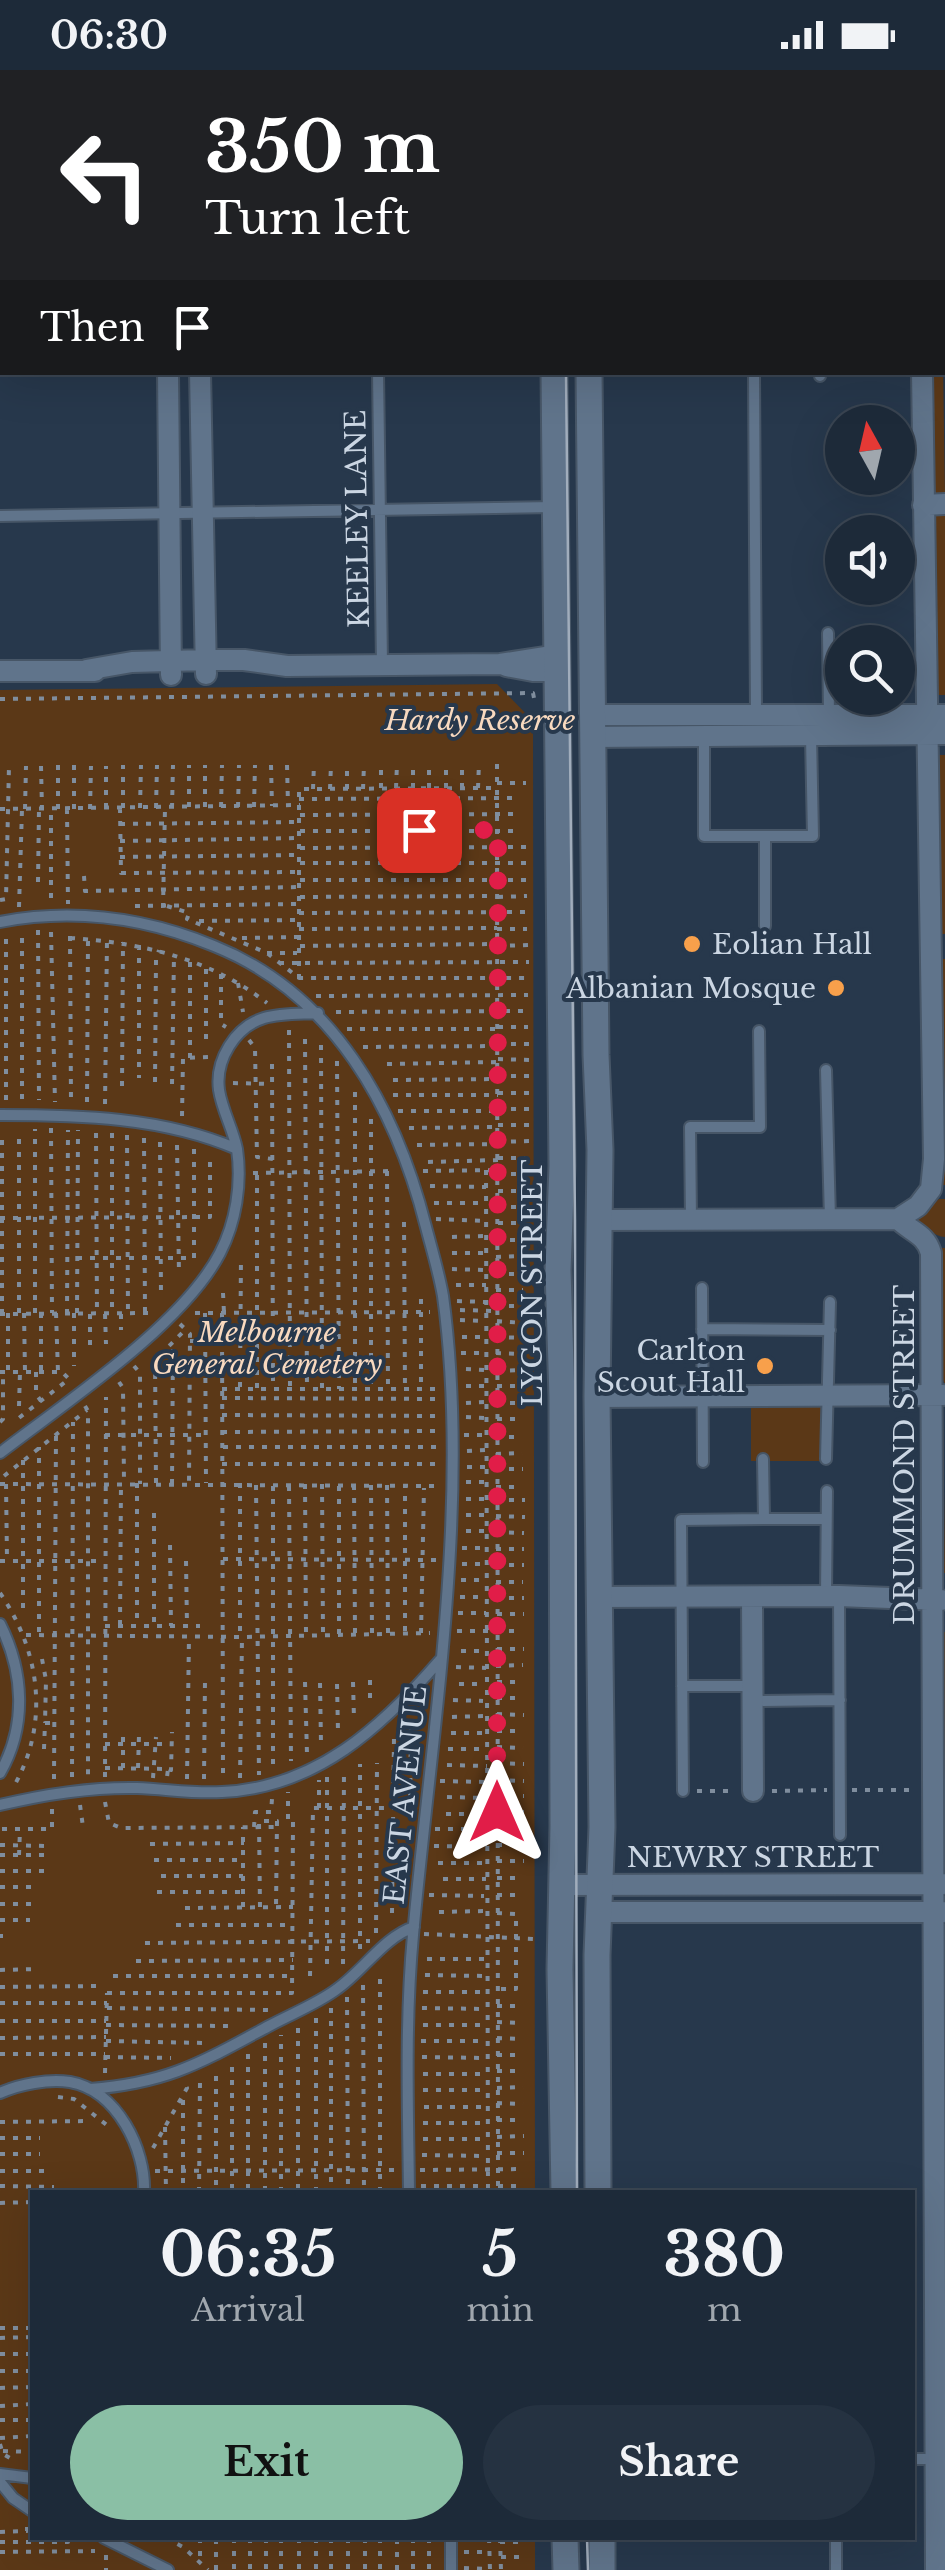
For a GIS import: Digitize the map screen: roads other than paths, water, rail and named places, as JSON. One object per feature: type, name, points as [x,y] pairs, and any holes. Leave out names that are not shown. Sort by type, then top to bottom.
[{"type":"street","points":[[168,375],[171,667]]},
{"type":"street","points":[[200,375],[206,667]]},
{"type":"street","name":"LYGON STREET","points":[[554,375],[558,663],[551,719],[562,1166],[559,1221],[564,2190]]},
{"type":"street","points":[[589,375],[602,1827],[598,1912],[598,2190]]},
{"type":"street","points":[[559,1221],[898,1219],[918,1206],[932,1185],[938,946],[937,724],[923,505],[922,375]]},
{"type":"street","points":[[923,505],[945,504]]},
{"type":"street","points":[[0,672],[206,667],[244,673],[287,666],[593,662]]},
{"type":"street","points":[[551,719],[704,736],[829,715],[937,724]]},
{"type":"street","points":[[594,726],[756,726],[811,736],[937,724]]},
{"type":"street","name":"DRUMMOND STREET","points":[[898,1219],[918,1232],[932,1253],[938,1395],[938,1600],[932,1790],[939,1884],[940,2131],[934,2351],[923,2459],[939,2567]]},
{"type":"street","points":[[562,1397],[938,1395]]},
{"type":"street","points":[[752,1596],[753,1791]]},
{"type":"street","points":[[563,1597],[833,1596],[938,1600]]},
{"type":"street","name":"NEWRY STREET","points":[[562,1884],[939,1884]]},
{"type":"street","points":[[561,1912],[598,1912]]},
{"type":"street","name":"NEWRY STREET","points":[[598,1912],[939,1912]]},
{"type":"street","points":[[566,2540],[566,2570]]},
{"type":"street","points":[[602,2540],[602,2570]]},
{"type":"lane","name":"KEELEY LANE","points":[[378,375],[382,666]]},
{"type":"lane","points":[[754,375],[756,726]]},
{"type":"lane","points":[[0,516],[556,506]]},
{"type":"lane","points":[[704,736],[704,836],[813,836],[811,736]]},
{"type":"lane","points":[[765,836],[765,926]]},
{"type":"lane","name":"EAST AVENUE","points":[[0,922],[68,916],[116,918],[163,928],[251,963],[322,1012],[386,1111],[416,1186],[445,1316],[451,1409],[448,1560],[443,1615],[436,1632],[441,1659],[413,1930],[396,1936],[331,1994],[180,2073],[140,2084],[90,2089],[69,2082],[18,2085],[0,2093]]},
{"type":"lane","points":[[0,1453],[178,1319],[220,1254],[238,1200],[236,1149],[219,1090],[226,1050],[248,1025],[266,1018],[322,1012]]},
{"type":"lane","points":[[691,1220],[690,1128],[760,1127],[760,1031]]},
{"type":"lane","points":[[826,1070],[830,1218]]},
{"type":"lane","points":[[3,1110],[179,1131],[236,1149]]},
{"type":"lane","points":[[702,1288],[703,1462]]},
{"type":"lane","points":[[826,1459],[830,1302]]},
{"type":"lane","points":[[702,1329],[830,1330]]},
{"type":"lane","points":[[763,1459],[764,1519]]},
{"type":"lane","points":[[827,1491],[840,1700],[840,1835]]},
{"type":"lane","points":[[682,1791],[681,1520],[826,1520]]},
{"type":"lane","points":[[0,1624],[15,1662],[20,1708],[17,1731],[0,1773]]},
{"type":"lane","points":[[0,1805],[78,1790],[224,1792],[294,1776],[338,1756],[376,1728],[441,1659]]},
{"type":"lane","points":[[682,1686],[840,1700]]},
{"type":"lane","points":[[409,2190],[406,2050],[413,1930]]},
{"type":"lane","points":[[90,2089],[127,2126],[145,2169],[144,2190]]},
{"type":"lane","points":[[0,2474],[30,2478]]},
{"type":"lane","points":[[0,2482],[30,2510]]},
{"type":"lane","points":[[108,2540],[168,2570]]},
{"type":"lane","points":[[451,2540],[458,2569]]},
{"type":"lane","points":[[836,2540],[836,2570]]},
{"type":"tram line","points":[[566,375],[575,1220],[577,2190]]},
{"type":"tram line","points":[[587,2540],[588,2570]]},
{"type":"place","name":"Eolian Hall","points":[[692,944]]},
{"type":"place","name":"Albanian Mosque","points":[[836,988]]},
{"type":"place","name":"Carlton Scout Hall","points":[[765,1366]]},
{"type":"park label","name":"Hardy Reserve","points":[[480,720]]},
{"type":"park label","name":"Melbourne General Cemetery","points":[[267,1348]]}]
